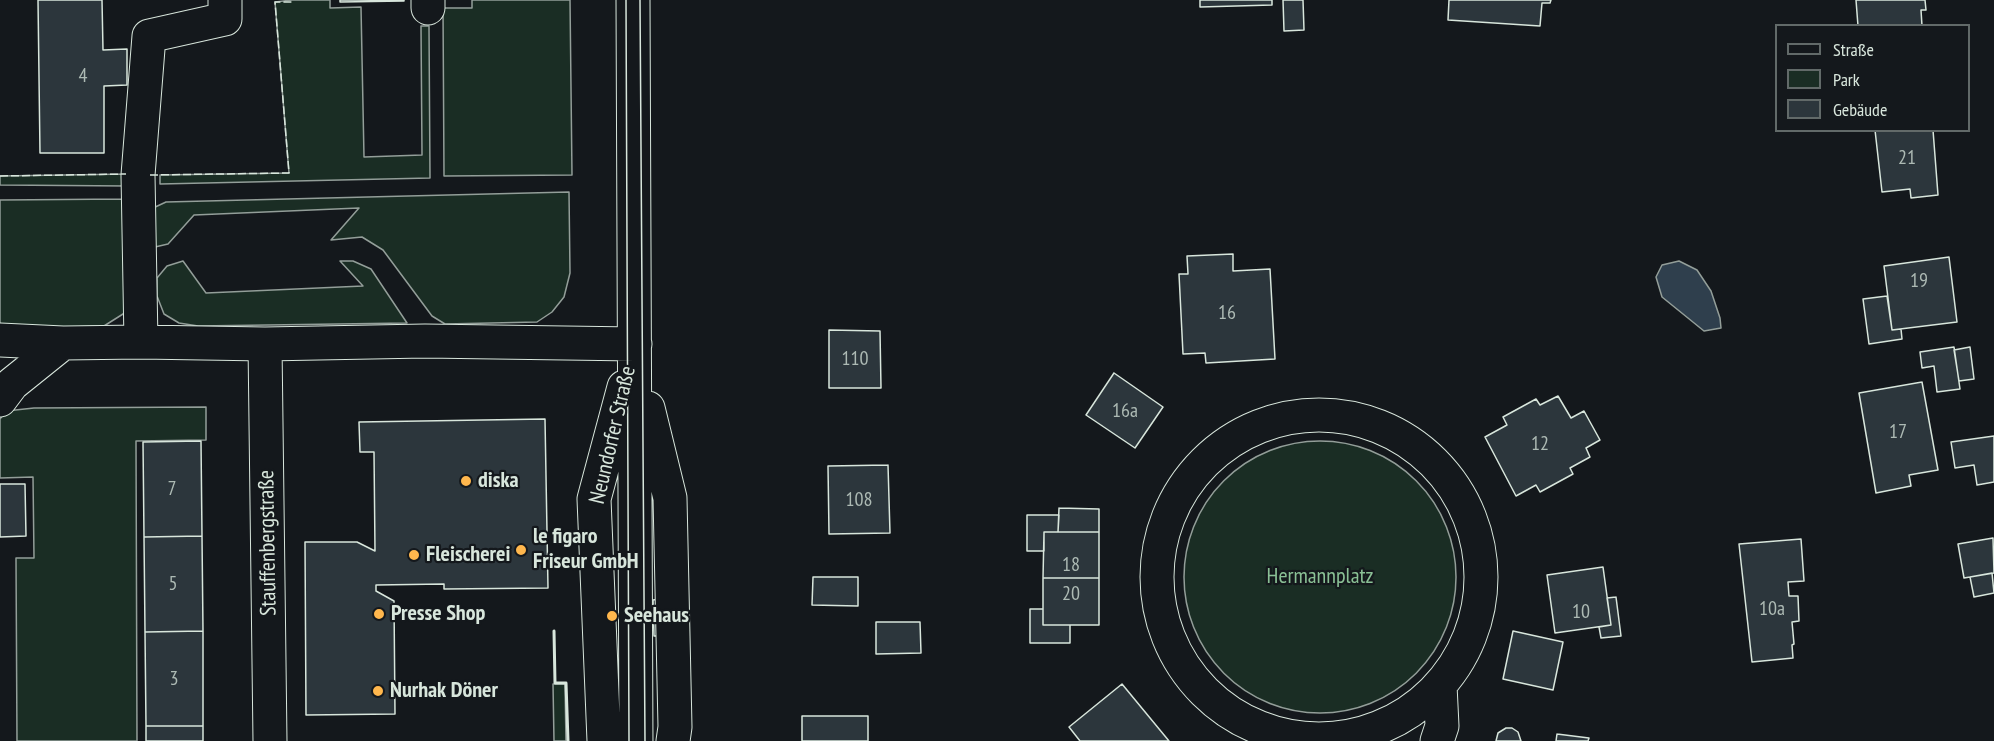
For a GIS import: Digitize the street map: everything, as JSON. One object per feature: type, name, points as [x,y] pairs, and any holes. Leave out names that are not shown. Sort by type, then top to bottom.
[{"type":"street","points":[[141,342],[138,175],[149,36],[225,19],[225,0]]},
{"type":"street","name":"Neundorfer Straße","points":[[633,0],[636,741]]},
{"type":"street","points":[[0,340],[63,343],[265,344],[425,341],[635,344]]},
{"type":"street","points":[[0,400],[12,384],[63,343]]},
{"type":"street","name":"Stauffenbergstraße","points":[[265,344],[270,741]]},
{"type":"street","name":"Neundorfer Straße","points":[[604,741],[594,499],[635,344]]},
{"type":"street","name":"Neundorfer Straße","points":[[635,344],[670,498],[675,727],[673,741]]},
{"type":"street","points":[[1437,741],[1442,726],[1440,685],[1459,659],[1472,630],[1480,599],[1481,567],[1476,536],[1465,506],[1448,479],[1427,455],[1401,437],[1372,423],[1341,416],[1310,415],[1279,420],[1249,430],[1222,447],[1199,469],[1180,495],[1167,524],[1159,554],[1158,586],[1163,617],[1173,647],[1190,675],[1212,698],[1237,717],[1266,730],[1297,737],[1329,739],[1360,734],[1390,723],[1417,706],[1440,685]]},
{"type":"green space","points":[[330,0],[330,8],[361,7],[364,157],[422,155],[421,26],[429,26],[430,178],[160,184],[160,175],[289,173],[275,2]]},
{"type":"green space","points":[[472,0],[570,0],[572,175],[444,176],[443,8],[472,8]]},
{"type":"green space","points":[[129,174],[129,186],[0,185],[0,176]]},
{"type":"green space","points":[[569,192],[570,273],[564,297],[552,312],[537,322],[445,324],[432,316],[383,250],[362,237],[331,240],[359,208],[194,215],[168,244],[155,247],[151,209],[166,202]]},
{"type":"green space","points":[[125,199],[135,298],[123,314],[104,326],[0,329],[0,200]]},
{"type":"green space","points":[[183,261],[206,293],[363,286],[340,261],[353,261],[371,269],[407,323],[198,326],[179,323],[164,314],[157,296],[157,278],[167,266]]},
{"type":"green space","points":[[206,407],[206,440],[136,441],[137,741],[17,741],[16,558],[34,558],[33,477],[0,478],[0,419],[6,411],[34,408]]},
{"type":"green space","name":"Hermannplatz","points":[[1320,441],[1359,447],[1384,457],[1416,481],[1433,502],[1445,525],[1453,551],[1456,577],[1450,616],[1440,641],[1416,673],[1395,690],[1372,702],[1346,710],[1320,713],[1281,707],[1256,697],[1224,673],[1207,652],[1195,629],[1187,603],[1184,577],[1190,538],[1200,513],[1224,481],[1245,464],[1268,452],[1294,444]]},
{"type":"green space","points":[[553,684],[565,684],[566,741],[554,741]]},
{"type":"water","points":[[1679,261],[1697,270],[1711,291],[1721,328],[1704,331],[1662,297],[1656,277],[1662,265]]},
{"type":"building","points":[[38,0],[102,0],[103,50],[127,49],[127,85],[104,86],[104,153],[40,153]]},
{"type":"building","points":[[340,0],[404,0],[404,1],[340,2]]},
{"type":"building","points":[[1200,0],[1272,0],[1272,5],[1200,7]]},
{"type":"building","points":[[1283,0],[1303,0],[1304,30],[1284,31]]},
{"type":"building","points":[[1449,0],[1551,0],[1550,3],[1542,3],[1540,26],[1448,20]]},
{"type":"building","points":[[1856,0],[1925,0],[1926,10],[1921,10],[1922,24],[1858,24]]},
{"type":"building","points":[[1875,132],[1933,132],[1938,195],[1911,198],[1910,189],[1882,192]]},
{"type":"building","points":[[1233,254],[1233,271],[1270,269],[1275,359],[1206,363],[1205,353],[1183,354],[1179,274],[1188,274],[1187,256]]},
{"type":"building","points":[[1949,257],[1957,322],[1892,330],[1884,266]]},
{"type":"building","points":[[1887,296],[1892,330],[1901,329],[1902,339],[1869,344],[1863,299]]},
{"type":"building","points":[[829,330],[880,331],[881,388],[829,388]]},
{"type":"building","points":[[1954,347],[1960,389],[1937,392],[1934,366],[1922,368],[1920,352]]},
{"type":"building","points":[[1970,347],[1974,379],[1959,381],[1954,350]]},
{"type":"building","points":[[1114,373],[1163,407],[1135,448],[1086,415]]},
{"type":"building","points":[[1922,382],[1938,470],[1909,475],[1911,486],[1876,493],[1859,393]]},
{"type":"building","points":[[1558,396],[1571,418],[1584,411],[1600,440],[1586,448],[1590,457],[1570,468],[1573,474],[1540,492],[1536,485],[1516,496],[1485,437],[1507,425],[1503,417],[1536,399],[1540,405]]},
{"type":"building","points":[[545,419],[548,588],[444,589],[444,584],[376,585],[376,591],[394,601],[395,714],[306,715],[305,542],[357,542],[375,551],[374,452],[360,452],[359,422]]},
{"type":"building","points":[[1994,436],[1994,482],[1977,485],[1974,465],[1955,468],[1951,442]]},
{"type":"building","points":[[201,441],[202,536],[144,537],[143,442]]},
{"type":"building","points":[[888,465],[890,533],[829,534],[828,466]]},
{"type":"building","points":[[0,484],[25,484],[26,536],[0,537]]},
{"type":"building","points":[[1059,508],[1099,509],[1099,532],[1058,532]]},
{"type":"building","points":[[1027,515],[1059,515],[1058,532],[1044,532],[1044,551],[1027,551]]},
{"type":"building","points":[[1044,532],[1099,532],[1099,578],[1043,578]]},
{"type":"building","points":[[202,536],[203,631],[145,632],[144,537]]},
{"type":"building","points":[[1993,538],[1994,573],[1964,578],[1958,544]]},
{"type":"building","points":[[1801,539],[1804,581],[1788,582],[1789,596],[1798,596],[1799,621],[1792,622],[1793,658],[1752,662],[1739,544]]},
{"type":"building","points":[[1603,567],[1611,625],[1555,633],[1547,575]]},
{"type":"building","points":[[1992,573],[1994,593],[1974,597],[1970,577]]},
{"type":"building","points":[[813,577],[858,577],[858,606],[812,605]]},
{"type":"building","points":[[1043,578],[1099,578],[1099,625],[1043,625]]},
{"type":"building","points":[[1616,597],[1621,636],[1601,638],[1599,627],[1611,625],[1607,598]]},
{"type":"building","name":"Seehaus","points":[[660,599],[661,636],[654,636],[653,600]]},
{"type":"building","points":[[1030,609],[1043,609],[1043,625],[1070,625],[1070,643],[1030,643]]},
{"type":"building","points":[[876,622],[920,622],[921,653],[876,654]]},
{"type":"building","points":[[203,631],[203,726],[146,726],[145,632]]},
{"type":"building","points":[[1513,631],[1563,642],[1553,690],[1503,679]]},
{"type":"building","points":[[1122,684],[1169,741],[1080,741],[1069,727]]},
{"type":"building","points":[[802,716],[868,716],[868,741],[802,741]]},
{"type":"building","points":[[146,726],[203,726],[203,741],[146,741]]},
{"type":"building","points":[[1506,728],[1512,728],[1518,732],[1521,741],[1496,741],[1498,733]]},
{"type":"building","points":[[1557,734],[1589,738],[1588,741],[1556,741]]},
{"type":"tram line","points":[[626,0],[629,741]]},
{"type":"tram line","points":[[640,0],[645,741]]},
{"type":"fence","points":[[150,175],[289,173],[275,2],[292,2],[292,0]]},
{"type":"fence","points":[[0,176],[126,174]]},
{"type":"wall","points":[[554,631],[555,683],[566,683],[568,741]]},
{"type":"place","name":"diska","points":[[466,481]]},
{"type":"place","name":"le figaro Friseur GmbH","points":[[521,550]]},
{"type":"place","name":"Fleischerei","points":[[414,555]]},
{"type":"place","name":"Presse Shop","points":[[379,614]]},
{"type":"place","name":"Seehaus","points":[[612,616]]},
{"type":"place","name":"Nurhak Döner","points":[[378,691]]}]
